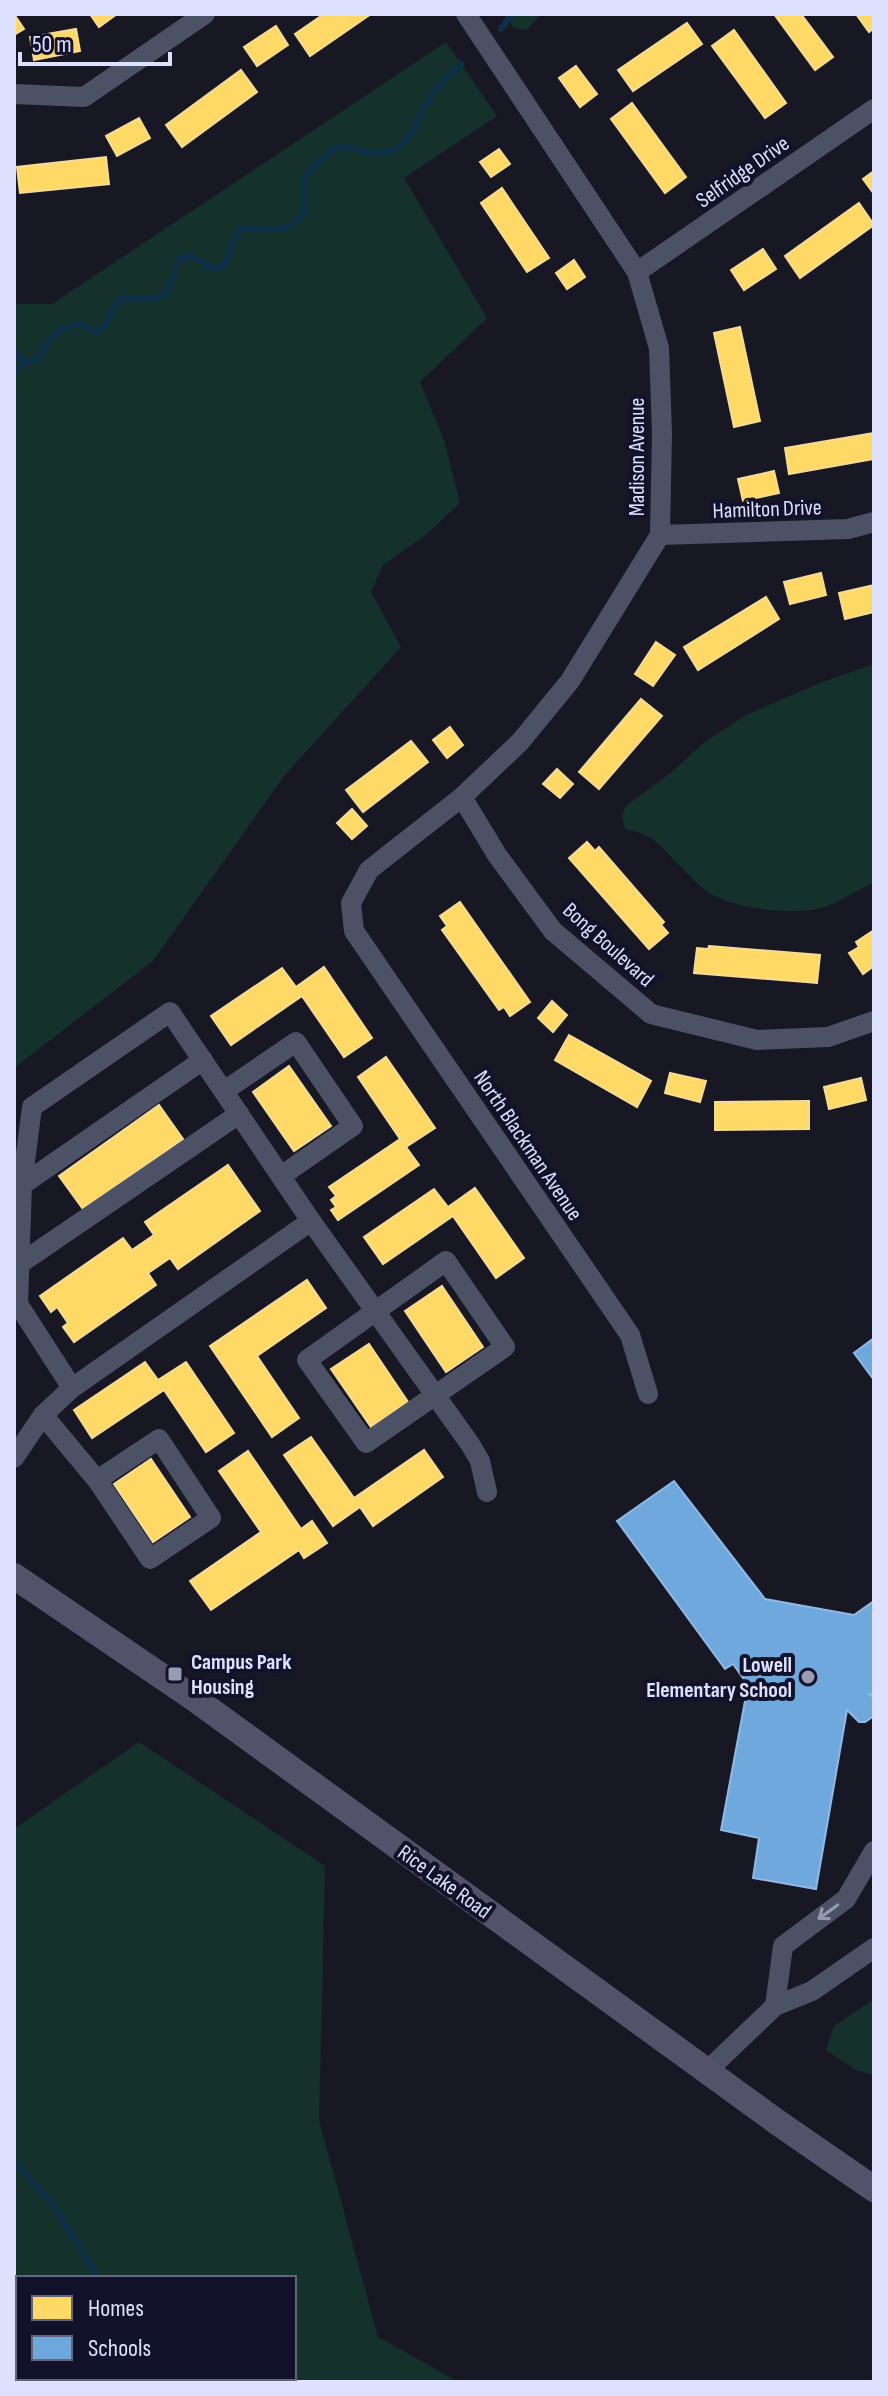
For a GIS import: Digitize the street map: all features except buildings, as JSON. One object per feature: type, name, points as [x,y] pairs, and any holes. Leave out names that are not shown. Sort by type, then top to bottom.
[{"type":"main road","name":"Rice Lake Road","points":[[14,1576],[195,1699],[874,2189]]},
{"type":"street","points":[[14,94],[84,97],[205,14]]},
{"type":"street","name":"Madison Avenue","points":[[354,931],[351,903],[369,870],[462,797],[520,742],[570,681],[660,535],[662,433],[659,348],[637,272],[466,14]]},
{"type":"street","name":"Selfridge Drive","points":[[637,272],[874,109]]},
{"type":"street","name":"Hamilton Drive","points":[[660,535],[848,529],[874,522]]},
{"type":"street","name":"Bong Boulevard","points":[[462,797],[497,855],[553,931],[651,1014],[757,1040],[828,1037],[874,1021]]},
{"type":"street","name":"North Blackman Avenue","points":[[354,931],[630,1335],[648,1394]]},
{"type":"street","points":[[72,1388],[18,1304],[22,1185],[32,1107],[170,1012],[311,1221],[436,1394],[480,1461],[487,1492]]},
{"type":"street","points":[[224,1091],[296,1042],[353,1126],[281,1176]]},
{"type":"street","points":[[22,1185],[203,1060]]},
{"type":"street","points":[[18,1265],[239,1114]]},
{"type":"street","points":[[14,1458],[43,1415],[72,1388],[311,1221]]},
{"type":"street","points":[[446,1261],[505,1347],[366,1443],[307,1360],[375,1310],[446,1261]]},
{"type":"street","points":[[43,1415],[97,1480],[150,1559],[211,1518],[159,1439],[97,1480]]},
{"type":"street","points":[[775,2006],[783,1946],[846,1899],[874,1851]]},
{"type":"street","points":[[707,2071],[775,2006],[812,1991],[874,1948]]},
{"type":"green space","points":[[504,14],[541,14],[527,30],[514,28]]},
{"type":"green space","points":[[446,42],[497,116],[404,178],[487,318],[420,382],[444,440],[460,503],[427,534],[383,565],[371,592],[401,647],[284,776],[153,961],[14,1068],[14,304],[52,304]]},
{"type":"green space","points":[[874,664],[874,882],[831,905],[813,910],[783,911],[735,904],[711,894],[652,839],[625,829],[622,815],[626,806],[672,772],[702,744],[746,715]]},
{"type":"green space","points":[[139,1742],[325,1866],[319,2120],[378,2337],[459,2382],[14,2382],[14,1829]]},
{"type":"green space","points":[[874,1999],[874,2075],[856,2070],[826,2050],[834,2026]]},
{"type":"waterway","points":[[501,29],[512,14]]},
{"type":"waterway","points":[[23,363],[38,359],[59,331],[79,323],[97,333],[122,298],[153,299],[167,293],[179,260],[190,255],[213,269],[225,264],[242,228],[267,230],[292,225],[303,212],[304,181],[316,164],[340,147],[383,153],[400,145],[411,133],[434,92],[461,64]]},
{"type":"waterway","points":[[14,350],[23,363]]},
{"type":"waterway","points":[[14,375],[23,363]]},
{"type":"waterway","points":[[14,2161],[51,2202],[98,2276]]},
{"type":"place","name":"Campus Park Housing","points":[[175,1674]]},
{"type":"place","name":"Lowell Elementary School","points":[[808,1677]]}]
